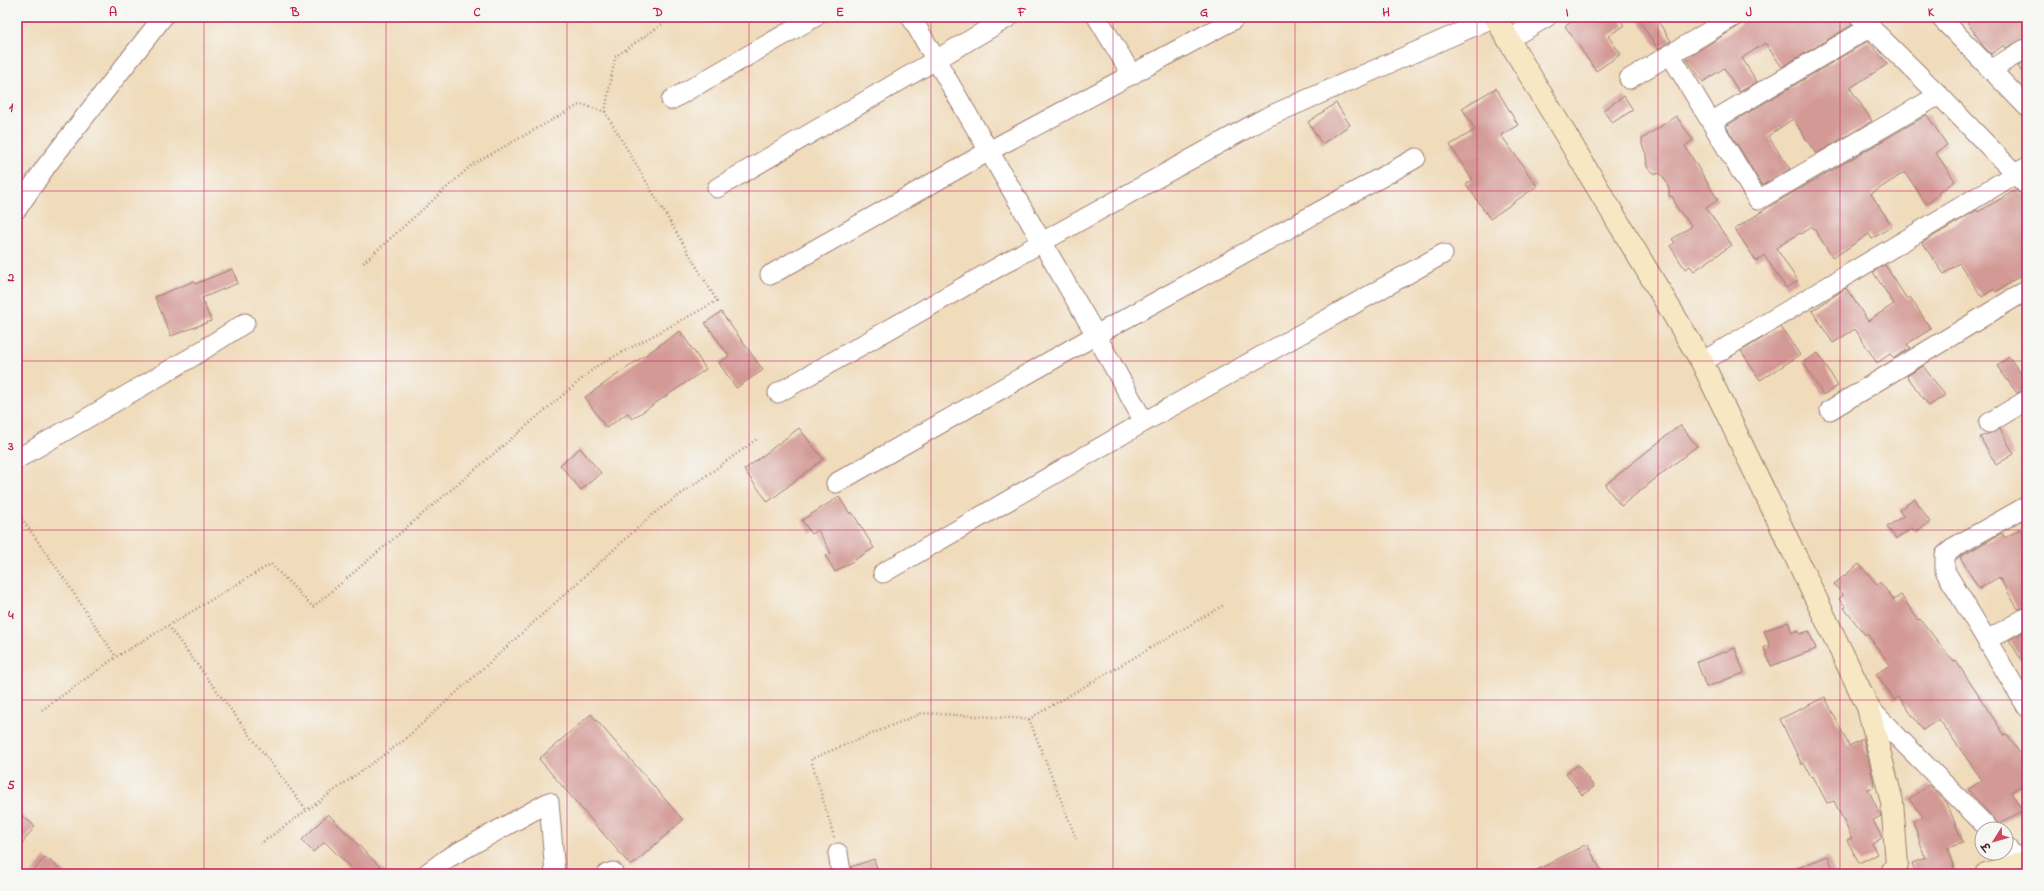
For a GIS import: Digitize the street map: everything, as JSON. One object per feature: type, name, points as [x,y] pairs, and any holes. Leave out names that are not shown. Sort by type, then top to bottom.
[{"type":"main road","points":[[1495,17],[1702,362],[1868,707],[1892,802],[1897,864],[1891,874]]},
{"type":"main road","points":[[1986,874],[2025,863]]},
{"type":"street","points":[[17,209],[47,165],[163,17]]},
{"type":"street","points":[[671,100],[815,17]]},
{"type":"street","points":[[911,17],[1096,335],[1144,422]]},
{"type":"street","points":[[717,188],[1009,17]]},
{"type":"street","points":[[1097,17],[1132,75]]},
{"type":"street","points":[[778,394],[1042,242],[1265,118],[1495,17]]},
{"type":"street","points":[[1509,39],[1547,17]]},
{"type":"street","points":[[1629,79],[1733,17]]},
{"type":"street","points":[[1940,17],[2027,107]]},
{"type":"street","points":[[770,274],[989,151],[1233,20]]},
{"type":"street","points":[[1702,362],[2023,175],[1865,22],[1711,122]]},
{"type":"street","points":[[1990,70],[2027,48]]},
{"type":"street","points":[[1670,54],[1758,200],[1939,95]]},
{"type":"street","points":[[836,483],[1096,335],[1416,158]]},
{"type":"street","points":[[883,573],[1144,422],[1443,254]]},
{"type":"street","points":[[1830,410],[2027,290]]},
{"type":"street","points":[[17,459],[192,357],[245,323]]},
{"type":"street","points":[[1989,423],[2027,400]]},
{"type":"street","points":[[2027,506],[1956,546],[1945,554],[1945,571],[2027,707]]},
{"type":"street","points":[[1987,640],[2027,617]]},
{"type":"street","points":[[1868,707],[1980,821]]},
{"type":"street","points":[[426,874],[448,858],[549,802],[555,874]]},
{"type":"street","points":[[838,853],[841,873]]},
{"type":"street","points":[[2014,854],[2025,863]]},
{"type":"path","points":[[605,112],[615,57],[672,17]]},
{"type":"path","points":[[42,710],[116,657],[271,564],[313,607],[597,366],[718,300],[605,112],[581,104],[473,164],[362,264]]},
{"type":"path","points":[[260,844],[403,741],[652,515],[757,439]]},
{"type":"path","points":[[17,512],[62,574],[116,657]]},
{"type":"path","points":[[838,853],[811,759],[922,713],[1029,719],[1224,606]]},
{"type":"path","points":[[168,626],[307,811]]},
{"type":"path","points":[[1029,719],[1077,841]]},
{"type":"building","points":[[1579,17],[1619,17],[1624,26],[1608,36],[1621,54],[1596,71],[1565,26]]},
{"type":"building","points":[[1637,17],[1655,17],[1671,41],[1658,49]]},
{"type":"building","points":[[1744,17],[1849,17],[1852,25],[1782,67],[1765,43],[1742,58],[1757,82],[1739,92],[1724,68],[1703,82],[1686,58],[1739,26]]},
{"type":"building","points":[[1964,17],[2027,17],[2027,37],[2006,48],[2004,45],[1991,54],[1983,46]]},
{"type":"building","points":[[1868,41],[1888,64],[1850,88],[1872,121],[1816,154],[1793,119],[1768,136],[1790,169],[1762,185],[1726,126]]},
{"type":"building","points":[[2027,61],[2027,80],[2018,66]]},
{"type":"building","points":[[1496,88],[1518,125],[1501,135],[1537,186],[1490,219],[1466,184],[1472,180],[1450,145],[1475,130],[1462,108]]},
{"type":"building","points":[[1624,96],[1633,110],[1612,123],[1603,110]]},
{"type":"building","points":[[1336,103],[1350,125],[1322,144],[1308,122]]},
{"type":"building","points":[[1927,115],[1947,145],[1936,153],[1955,181],[1938,193],[1939,195],[1926,204],[1905,172],[1871,194],[1892,226],[1872,239],[1869,234],[1833,258],[1812,226],[1801,234],[1800,233],[1776,248],[1798,281],[1786,288],[1764,255],[1756,261],[1735,229],[1772,205]]},
{"type":"building","points":[[1676,116],[1693,140],[1685,146],[1718,200],[1706,208],[1732,245],[1694,271],[1690,266],[1685,269],[1670,246],[1675,243],[1672,239],[1692,226],[1676,207],[1673,197],[1669,196],[1667,183],[1661,174],[1654,173],[1647,167],[1646,154],[1642,145],[1642,139]]},
{"type":"building","points":[[2016,190],[2027,197],[2027,271],[1996,292],[1994,289],[1982,297],[1959,263],[1944,274],[1922,243],[1977,210],[1978,212]]},
{"type":"building","points":[[1885,265],[1907,299],[1910,297],[1931,329],[1907,344],[1910,348],[1894,358],[1890,354],[1877,363],[1855,329],[1833,343],[1812,311],[1846,288],[1868,321],[1894,304],[1873,272]]},
{"type":"building","points":[[232,269],[238,283],[202,298],[211,321],[171,336],[155,297],[194,281],[195,284]]},
{"type":"building","points":[[721,312],[763,370],[736,388],[719,363],[729,356],[705,323]]},
{"type":"building","points":[[1781,327],[1800,355],[1760,380],[1741,351]]},
{"type":"building","points":[[680,331],[706,369],[632,419],[628,413],[606,428],[585,397]]},
{"type":"building","points":[[1818,353],[1838,386],[1823,395],[1803,362]]},
{"type":"building","points":[[2009,357],[2027,382],[2027,389],[2017,393],[1997,366]]},
{"type":"building","points":[[1923,366],[1945,395],[1929,406],[1907,376]]},
{"type":"building","points":[[1680,425],[1697,446],[1621,506],[1605,485]]},
{"type":"building","points":[[799,428],[823,459],[768,502],[744,470]]},
{"type":"building","points":[[2000,429],[2014,454],[1996,465],[1980,437]]},
{"type":"building","points":[[580,448],[601,473],[581,490],[560,465]]},
{"type":"building","points":[[839,497],[850,514],[852,512],[874,548],[835,572],[826,556],[831,553],[818,530],[811,534],[802,520]]},
{"type":"building","points":[[1915,499],[1930,522],[1915,532],[1912,528],[1896,539],[1887,527],[1903,516],[1899,510]]},
{"type":"building","points":[[2020,529],[2027,540],[2027,606],[2018,609],[1999,577],[1979,589],[1960,557],[2002,533],[2005,538]]},
{"type":"building","points":[[1859,564],[1877,584],[1880,582],[1894,600],[1901,595],[1918,620],[1920,619],[1954,662],[1956,661],[2005,736],[2007,735],[2021,755],[2027,752],[2027,782],[2011,792],[2022,811],[2004,821],[1996,821],[1968,790],[1982,780],[1939,719],[1923,730],[1899,697],[1895,700],[1876,674],[1890,665],[1867,634],[1865,635],[1844,608],[1846,607],[1839,599],[1843,595],[1834,584]]},
{"type":"building","points":[[1788,622],[1792,633],[1798,630],[1800,634],[1809,631],[1816,649],[1771,666],[1764,647],[1770,646],[1764,631]]},
{"type":"building","points":[[2027,630],[2027,669],[2009,640]]},
{"type":"building","points":[[1735,648],[1744,673],[1706,687],[1697,662]]},
{"type":"building","points":[[1825,697],[1849,746],[1863,739],[1874,787],[1868,789],[1881,816],[1873,820],[1882,838],[1872,844],[1877,854],[1859,863],[1847,840],[1852,838],[1834,801],[1827,803],[1813,776],[1811,777],[1804,763],[1802,765],[1780,719]]},
{"type":"building","points":[[591,714],[683,820],[631,866],[539,759]]},
{"type":"building","points":[[1578,765],[1594,787],[1582,795],[1566,773]]},
{"type":"building","points":[[1929,785],[1947,803],[1963,843],[1947,848],[1956,874],[1916,874],[1912,863],[1925,858],[1913,821],[1923,817],[1909,799]]},
{"type":"building","points":[[17,812],[35,826],[17,850]]},
{"type":"building","points":[[328,814],[387,874],[357,874],[325,842],[313,852],[302,840]]},
{"type":"building","points":[[1587,844],[1603,874],[1529,874]]},
{"type":"building","points":[[1828,856],[1835,874],[1784,874],[1784,873]]},
{"type":"building","points":[[45,857],[67,874],[31,874]]},
{"type":"building","points":[[874,859],[879,874],[852,874],[851,867]]}]
